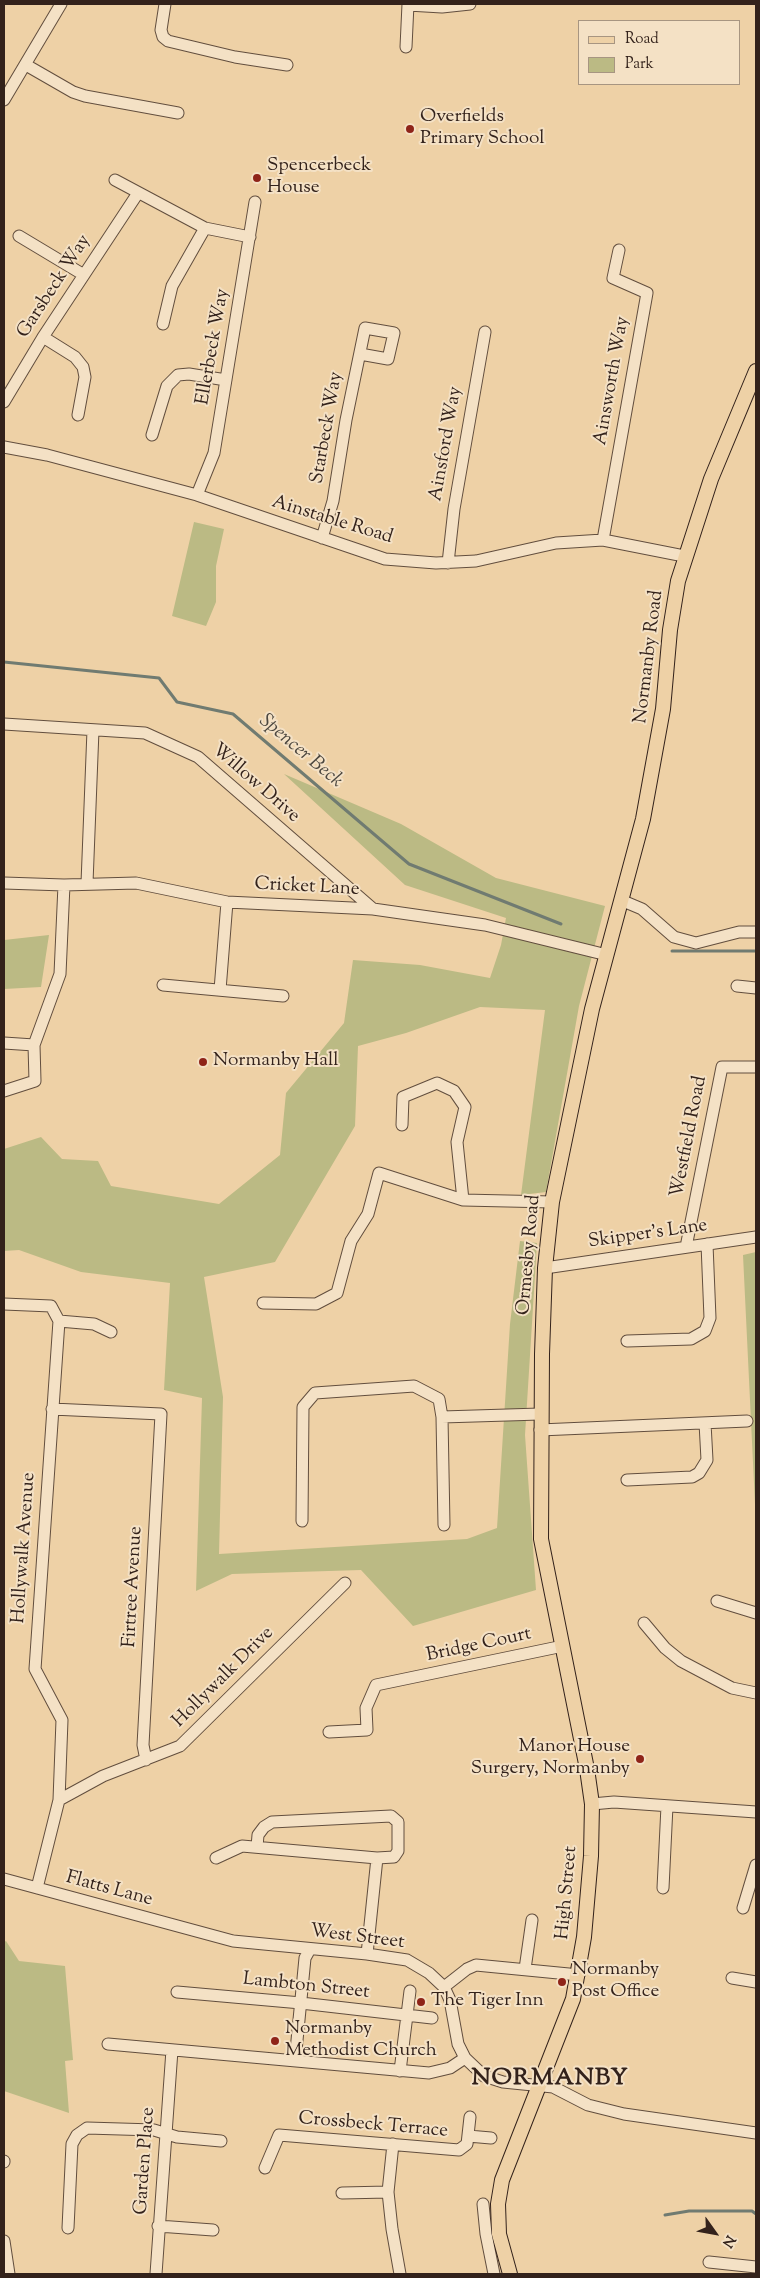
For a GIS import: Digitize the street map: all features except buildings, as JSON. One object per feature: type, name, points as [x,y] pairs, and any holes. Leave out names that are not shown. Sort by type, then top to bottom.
[{"type":"main road","name":"Normanby Road","points":[[606,955],[623,901],[643,818],[663,710],[673,606],[684,556],[711,479],[756,371]]},
{"type":"main road","name":"Ormesby Road","points":[[544,1563],[539,1511],[545,1268],[552,1202],[590,1019],[606,955]]},
{"type":"main road","name":"High Street","points":[[509,2272],[500,2234],[498,2204],[502,2180],[565,2023],[579,1975],[585,1928],[592,1804],[563,1646],[544,1563]]},
{"type":"street","points":[[4,100],[61,4]]},
{"type":"street","points":[[165,4],[161,30],[163,38],[168,41],[236,57],[287,65]]},
{"type":"street","points":[[406,47],[408,4],[442,7],[470,4]]},
{"type":"street","points":[[26,65],[73,92],[85,96],[178,114]]},
{"type":"street","points":[[115,180],[205,228],[250,237]]},
{"type":"street","name":"Garsbeck Way","points":[[4,402],[8,384],[43,337],[138,193]]},
{"type":"street","name":"Ellerbeck Way","points":[[197,495],[214,453],[256,202]]},
{"type":"street","points":[[163,324],[172,286],[190,250],[205,228]]},
{"type":"street","points":[[19,236],[84,275]]},
{"type":"street","name":"Ainsworth Way","points":[[603,540],[646,292],[612,278],[619,250]]},
{"type":"street","name":"Ainsford Way","points":[[448,563],[454,509],[485,332]]},
{"type":"street","points":[[43,337],[75,357],[83,367],[85,377],[78,415]]},
{"type":"street","name":"Starbeck Way","points":[[322,538],[333,502],[346,420],[360,354]]},
{"type":"street","points":[[152,435],[167,386],[178,375],[189,374],[226,380]]},
{"type":"street","name":"Ainstable Road","points":[[4,447],[47,455],[197,495],[385,559],[448,563],[476,561],[556,543],[603,540],[684,556]]},
{"type":"street","name":"Willow Drive","points":[[4,724],[145,734],[198,757],[373,909]]},
{"type":"street","points":[[86,883],[93,730]]},
{"type":"street","name":"Cricket Lane","points":[[4,883],[64,885],[136,883],[227,902],[373,909],[485,925],[606,955]]},
{"type":"street","points":[[4,1091],[35,1081],[34,1045],[60,974],[64,885]]},
{"type":"street","points":[[623,901],[642,909],[674,937],[696,942],[739,932],[756,932]]},
{"type":"street","points":[[220,990],[227,902]]},
{"type":"street","points":[[163,985],[283,996]]},
{"type":"street","points":[[737,986],[756,988]]},
{"type":"street","points":[[4,1043],[34,1045]]},
{"type":"street","name":"Westfield Road","points":[[686,1247],[722,1067],[756,1067]]},
{"type":"street","points":[[402,1125],[403,1097],[437,1083],[454,1091],[465,1107],[457,1142],[463,1200]]},
{"type":"street","points":[[262,1303],[316,1304],[337,1293],[351,1241],[368,1214],[378,1174],[463,1200],[552,1202]]},
{"type":"street","name":"Skipper's Lane","points":[[545,1268],[756,1237]]},
{"type":"street","points":[[627,1341],[691,1339],[705,1332],[710,1318],[707,1244]]},
{"type":"street","points":[[4,1304],[51,1306],[59,1321],[94,1324],[111,1332]]},
{"type":"street","name":"Hollywalk Avenue","points":[[36,1888],[59,1800],[62,1720],[35,1668],[59,1321]]},
{"type":"street","points":[[302,1521],[303,1407],[315,1393],[414,1386],[439,1399],[442,1417],[444,1525]]},
{"type":"street","name":"Firtree Avenue","points":[[52,1409],[161,1414],[143,1745],[146,1760]]},
{"type":"street","points":[[442,1417],[540,1414]]},
{"type":"street","points":[[540,1430],[747,1421]]},
{"type":"street","points":[[627,1480],[692,1477],[699,1473],[707,1460],[705,1423]]},
{"type":"street","name":"Hollywalk Drive","points":[[59,1800],[102,1776],[180,1746],[345,1583]]},
{"type":"street","points":[[717,1601],[756,1613]]},
{"type":"street","points":[[644,1622],[665,1648],[681,1661],[724,1685],[756,1693]]},
{"type":"street","name":"Bridge Court","points":[[329,1732],[368,1730],[366,1708],[376,1684],[563,1646]]},
{"type":"street","points":[[592,1804],[614,1802],[756,1812]]},
{"type":"street","points":[[662,1888],[667,1806]]},
{"type":"street","points":[[216,1858],[242,1846],[377,1858],[394,1857],[398,1851],[398,1822],[390,1816],[272,1822],[264,1826],[258,1835],[257,1847]]},
{"type":"street","points":[[367,1954],[377,1858]]},
{"type":"street","points":[[743,1908],[756,1865]]},
{"type":"street","name":"Flatts Lane","points":[[4,1879],[206,1934]]},
{"type":"street","points":[[525,1969],[532,1920]]},
{"type":"street","name":"West Street","points":[[206,1934],[233,1941],[307,1954],[367,1954],[407,1960],[429,1973],[444,1988]]},
{"type":"street","points":[[296,2061],[307,1954]]},
{"type":"street","points":[[579,1975],[476,1965],[467,1968],[444,1988],[450,2000],[458,2044],[465,2058],[484,2076],[502,2082],[553,2087],[588,2105],[601,2109],[756,2133]]},
{"type":"street","points":[[732,1978],[756,1982]]},
{"type":"street","points":[[400,2071],[410,1991]]},
{"type":"street","name":"Lambton Street","points":[[176,1992],[301,2003],[432,2018]]},
{"type":"street","points":[[108,2044],[400,2071],[442,2071],[465,2058]]},
{"type":"street","name":"Garden Place","points":[[156,2274],[172,2050]]},
{"type":"street","points":[[468,2140],[470,2117]]},
{"type":"street","points":[[68,2228],[72,2144],[77,2135],[87,2128],[154,2130],[165,2134],[221,2141]]},
{"type":"street","name":"Crossbeck Terrace","points":[[265,2168],[279,2136],[459,2150],[468,2140],[491,2138]]},
{"type":"street","points":[[394,2144],[388,2192],[400,2274]]},
{"type":"street","points":[[342,2193],[388,2192]]},
{"type":"street","points":[[483,2204],[490,2274],[509,2272]]},
{"type":"street","points":[[158,2226],[213,2230]]},
{"type":"street","points":[[4,2241],[9,2274]]},
{"type":"street","points":[[709,2262],[756,2267]]},
{"type":"green space","points":[[194,522],[224,529],[216,566],[216,602],[206,626],[172,616]]},
{"type":"green space","points":[[284,774],[401,824],[496,878],[605,906],[579,1006],[546,1192],[521,1195],[545,1010],[480,1007],[406,1033],[358,1046],[355,1126],[275,1262],[204,1277],[223,1397],[219,1554],[467,1539],[497,1528],[510,1324],[520,1241],[537,1243],[525,1435],[536,1590],[413,1626],[361,1570],[232,1574],[196,1591],[202,1398],[164,1390],[170,1283],[81,1272],[19,1250],[4,1251],[4,1149],[41,1137],[62,1159],[98,1161],[111,1186],[219,1204],[280,1155],[286,1093],[344,1023],[353,960],[420,965],[490,978],[501,945],[506,918],[405,885]]},
{"type":"green space","points":[[49,935],[41,987],[4,989],[4,940]]},
{"type":"green space","points":[[756,1252],[756,1525],[743,1255]]},
{"type":"green space","points":[[6,1941],[19,1961],[65,1966],[73,2060],[65,2061],[69,2113],[4,2091],[4,1942]]},
{"type":"waterway","name":"Spencer Beck","points":[[4,662],[159,678],[177,702],[233,714],[409,864],[561,924]]},
{"type":"waterway","name":"Spencer Beck","points":[[672,951],[756,951]]},
{"type":"waterway","points":[[665,2215],[689,2211],[752,2211],[756,2214]]},
{"type":"place","name":"Overfields Primary School","points":[[410,129]]},
{"type":"place","name":"Spencerbeck House","points":[[257,178]]},
{"type":"place","name":"Normanby Hall","points":[[203,1062]]},
{"type":"place","name":"Manor House Surgery, Normanby","points":[[640,1759]]},
{"type":"place","name":"Normanby Post Office","points":[[562,1982]]},
{"type":"place","name":"The Tiger Inn","points":[[421,2002]]},
{"type":"place","name":"Normanby Methodist Church","points":[[275,2041]]},
{"type":"district","name":"NORMANBY","points":[[550,2080]]}]
